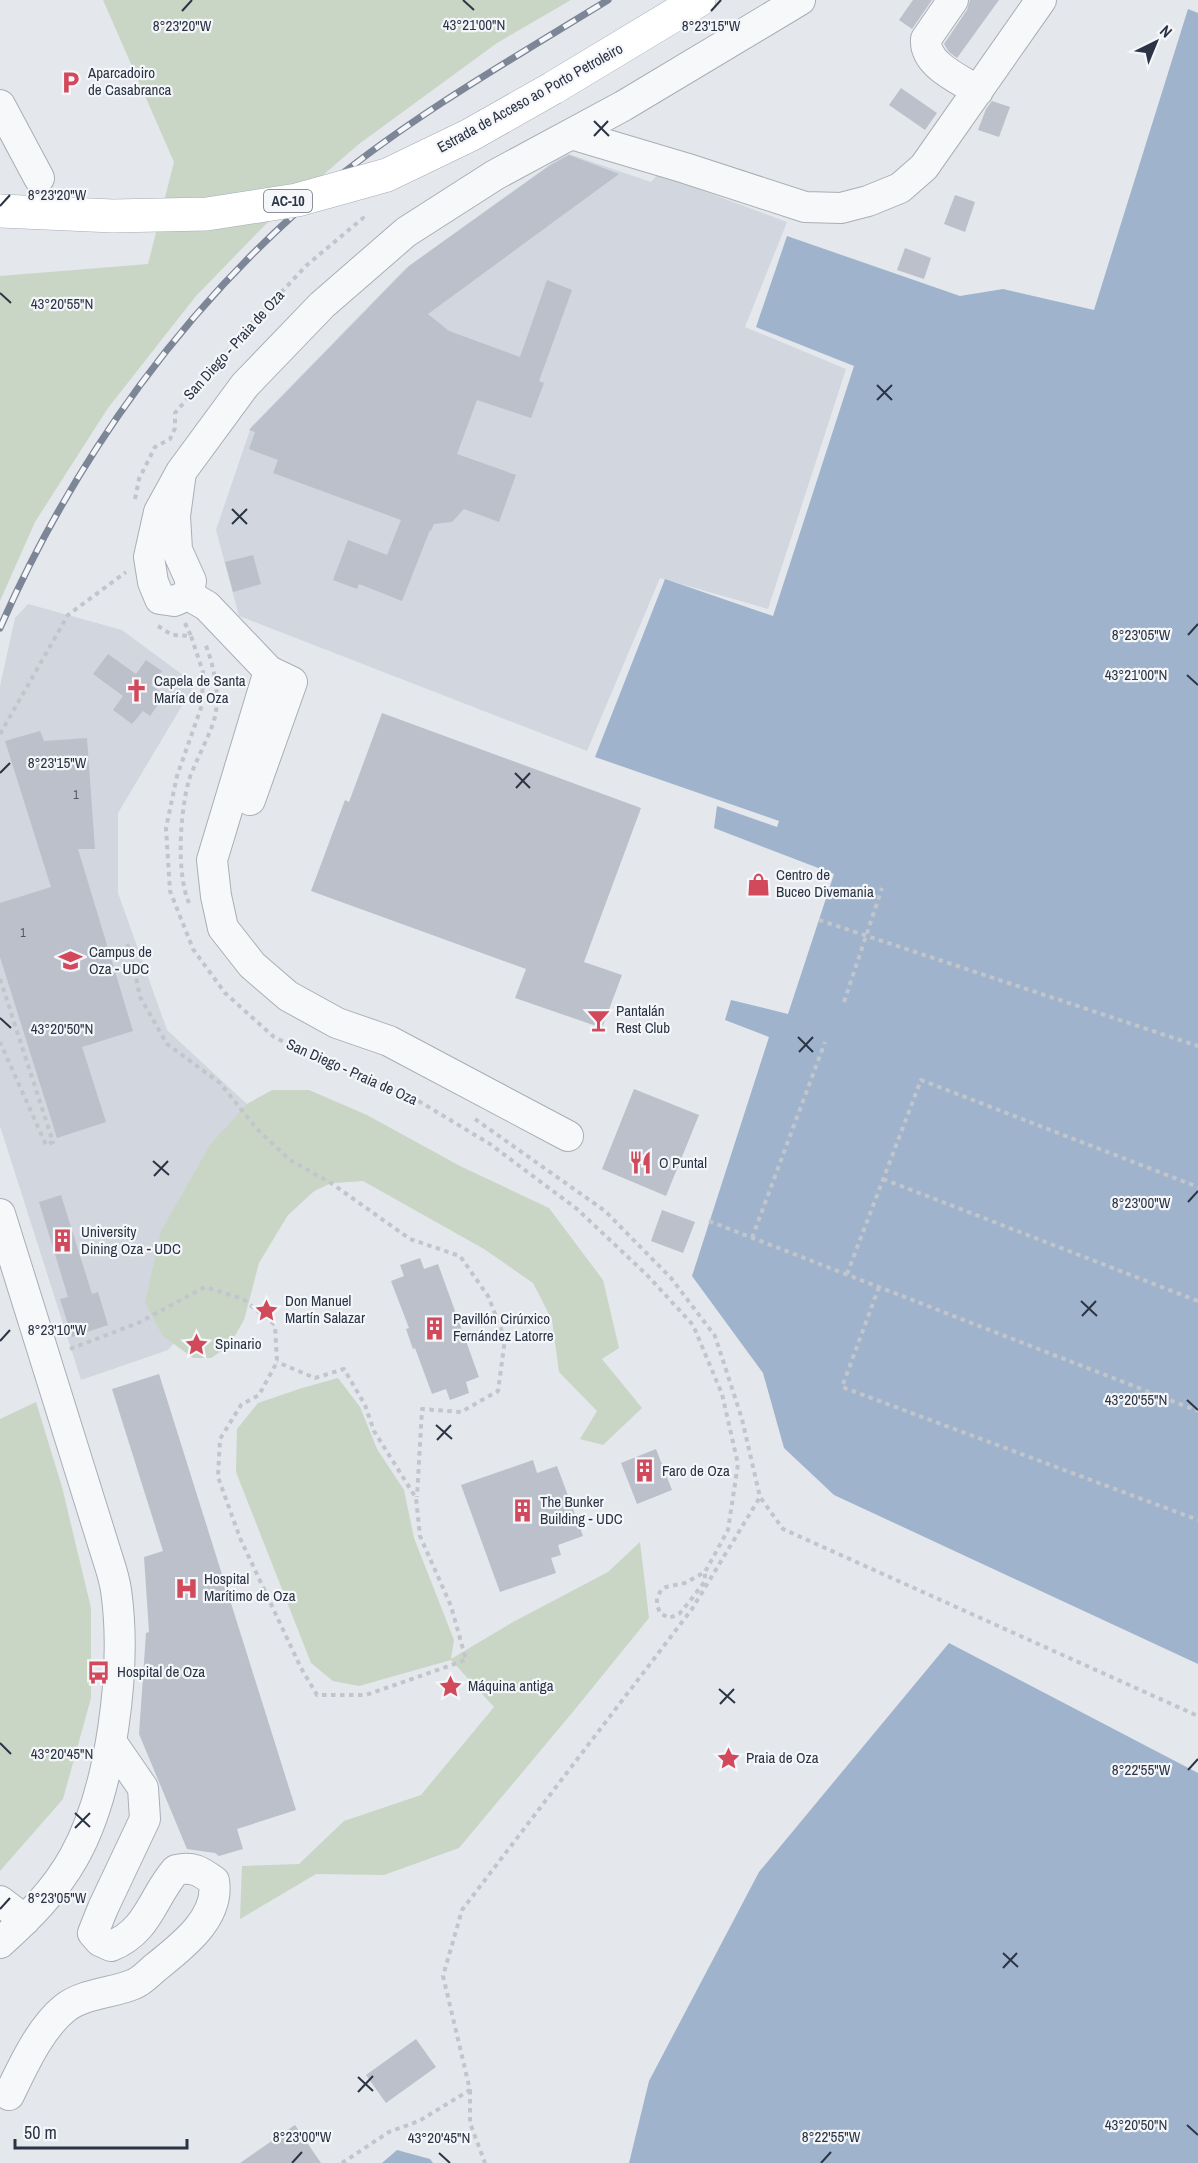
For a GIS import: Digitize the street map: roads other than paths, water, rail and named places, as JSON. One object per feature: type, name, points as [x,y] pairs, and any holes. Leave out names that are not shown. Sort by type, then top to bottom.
[{"type":"main road","name":"Estrada de Acceso ao Porto Petroleiro","points":[[0,211],[113,216],[195,214],[297,200],[387,175],[470,135],[699,0]]},
{"type":"street","points":[[197,600],[174,602],[160,598],[153,582],[136,560],[181,472],[245,385],[330,297],[406,232],[495,175],[623,106],[800,0]]},
{"type":"street","points":[[953,0],[926,39],[925,47],[934,62],[978,91]]},
{"type":"street","points":[[571,134],[805,207],[841,208],[868,201],[900,188],[924,166],[1041,0]]},
{"type":"street","points":[[0,105],[39,178]]},
{"type":"street","points":[[623,106],[627,119],[643,141],[685,168]]},
{"type":"street","points":[[181,472],[175,516],[177,550],[197,600],[269,671],[212,860],[204,904],[252,964],[288,996],[337,1023],[389,1041],[568,1136]]},
{"type":"street","points":[[0,1943],[54,1888],[75,1856],[90,1822],[112,1743],[118,1669],[116,1589],[2,1226]]},
{"type":"street","points":[[9,2095],[38,2038],[66,2007],[98,1994],[136,1984],[179,1948],[206,1918],[216,1893],[214,1881],[201,1872],[189,1867],[176,1870],[140,1926],[125,1940],[111,1946],[100,1941],[93,1933],[145,1820],[143,1788],[112,1743]]},
{"type":"street","points":[[0,1901],[25,1920]]},
{"type":"water","points":[[1188,9],[1198,13],[1198,1664],[834,1495],[784,1448],[763,1373],[692,1276],[769,1037],[725,1020],[731,1000],[788,1014],[834,874],[714,828],[717,806],[777,827],[779,821],[595,757],[665,579],[773,616],[854,366],[756,327],[787,236],[960,296],[1003,289],[1094,310]]},
{"type":"water","points":[[949,1643],[1198,1773],[1198,2163],[629,2163],[649,2081],[759,1872]]},
{"type":"water","points":[[397,2150],[430,2159],[433,2163],[382,2163]]},
{"type":"railway","points":[[0,628],[63,503],[100,443],[183,330],[230,278],[279,228],[364,157],[432,109],[608,0]]},
{"type":"place","name":"Aparcadoiro de Casabranca","points":[[70,82]]},
{"type":"place","name":"Capela de Santa María de Oza","points":[[136,690]]},
{"type":"place","name":"Centro de Buceo Divemania","points":[[758,884]]},
{"type":"place","name":"Campus de Oza - UDC","points":[[71,961]]},
{"type":"place","name":"Pantalán Rest Club","points":[[598,1020]]},
{"type":"place","name":"O Puntal","points":[[641,1163]]},
{"type":"place","name":"University Dining Oza - UDC","points":[[63,1241]]},
{"type":"place","name":"Don Manuel Martín Salazar","points":[[267,1310]]},
{"type":"place","name":"Pavillón Cirúrxico Fernández Latorre","points":[[435,1328]]},
{"type":"place","name":"Spinario","points":[[197,1344]]},
{"type":"place","name":"Faro de Oza","points":[[644,1471]]},
{"type":"place","name":"The Bunker Building - UDC","points":[[522,1511]]},
{"type":"place","name":"Hospital Marítimo de Oza","points":[[186,1588]]},
{"type":"place","name":"Hospital de Oza","points":[[99,1672]]},
{"type":"place","name":"Máquina antiga","points":[[450,1686]]},
{"type":"place","name":"Praia de Oza","points":[[728,1758]]}]
